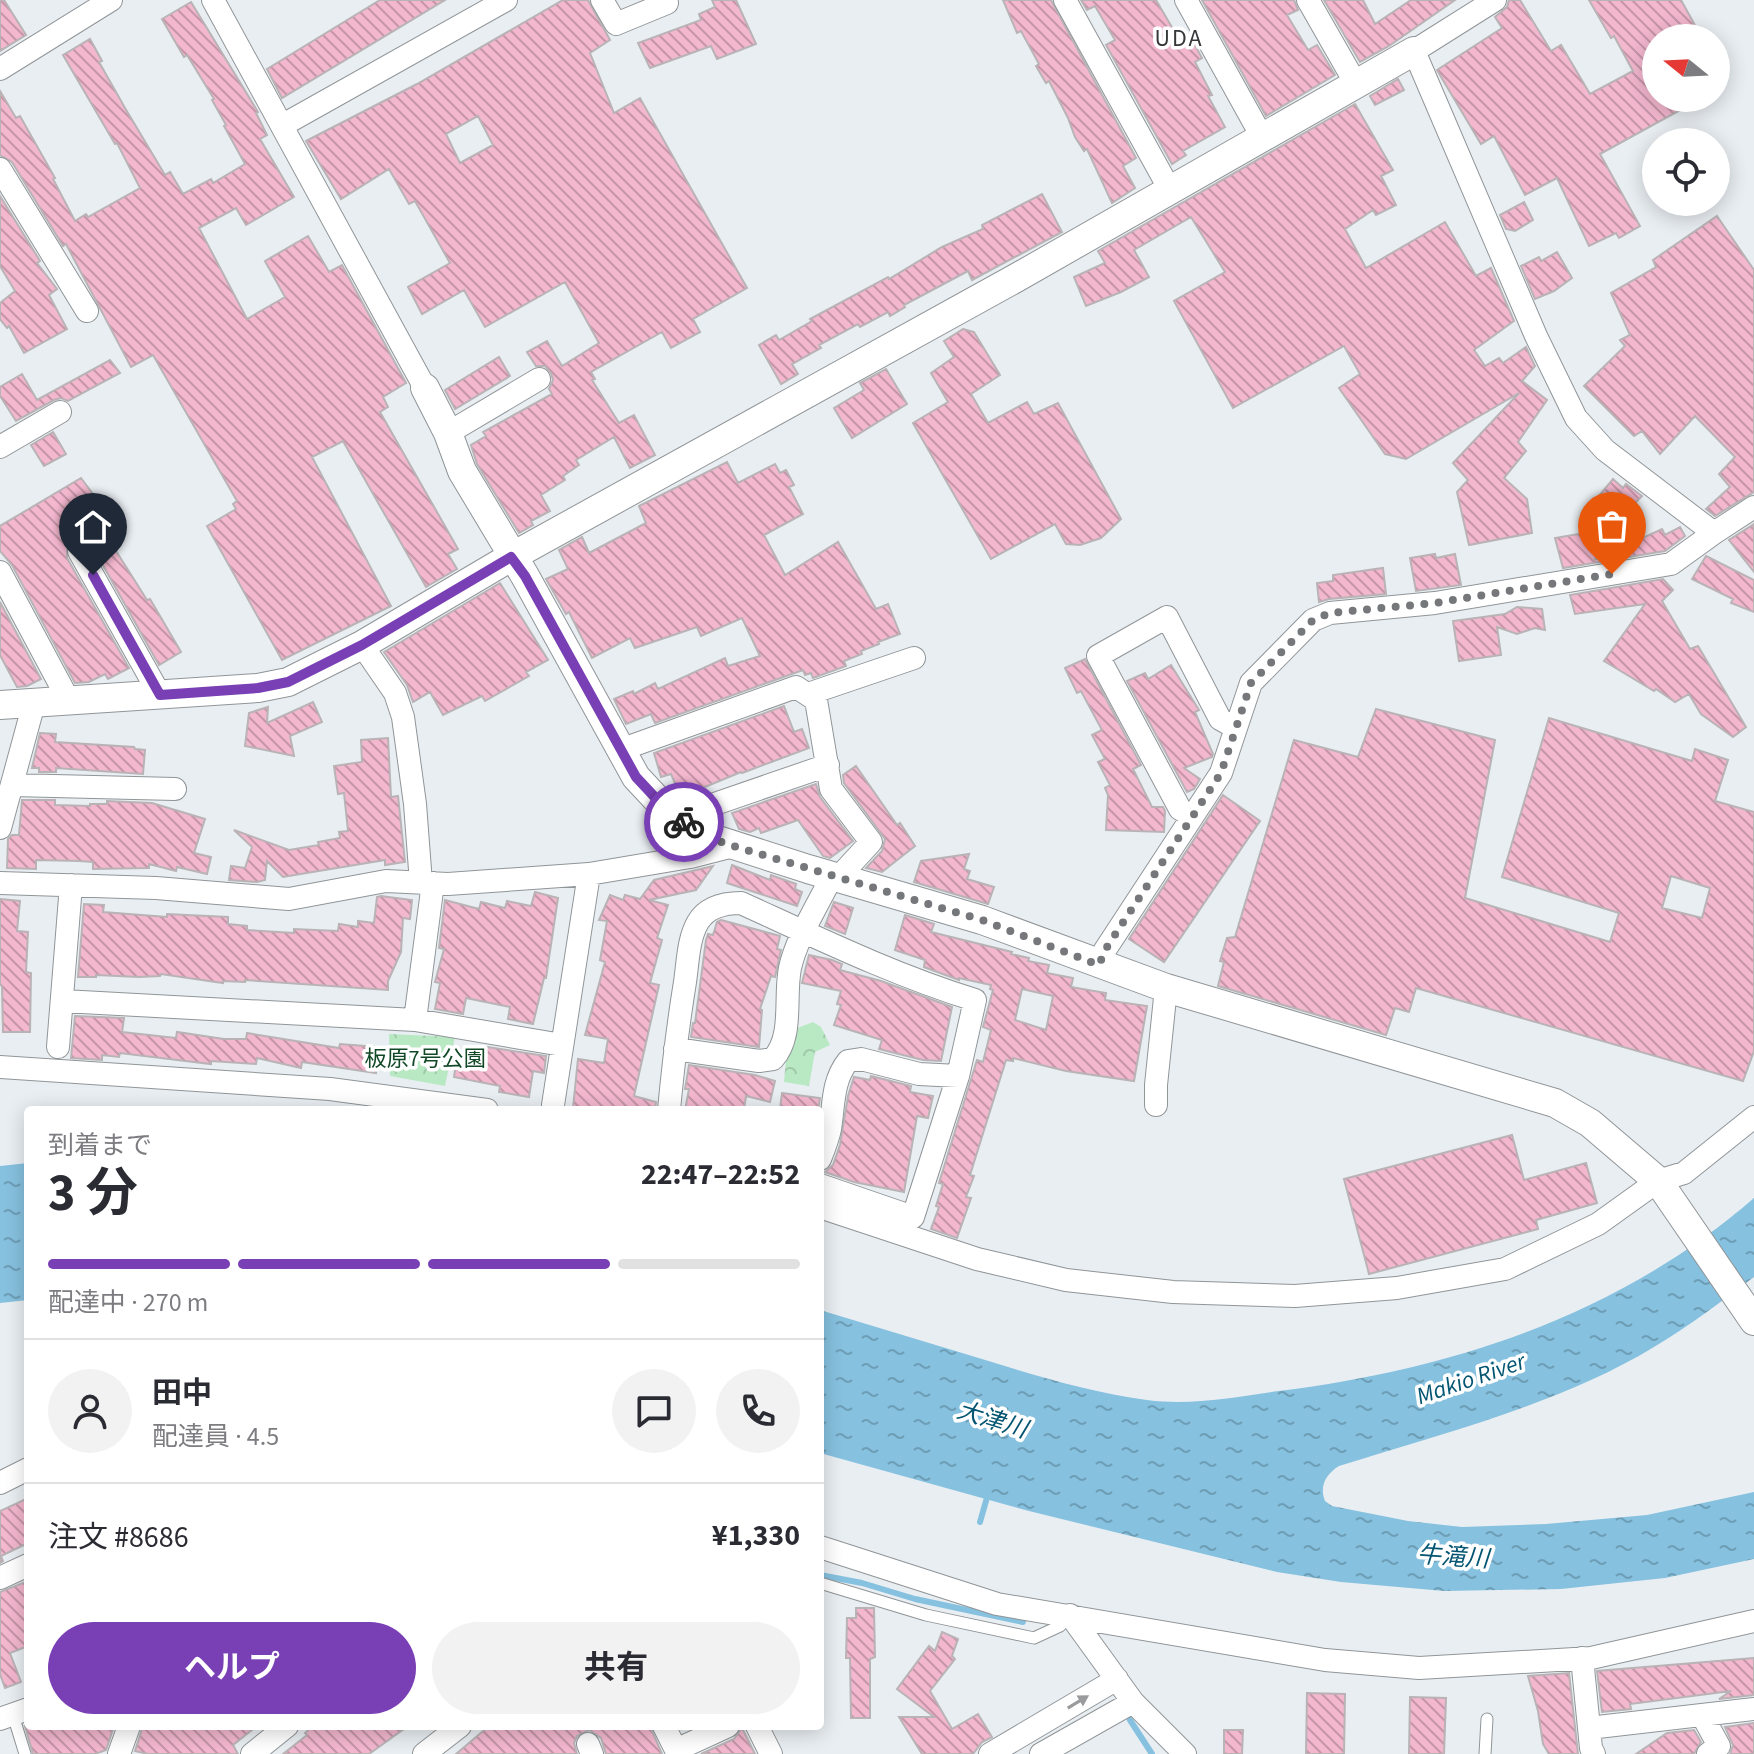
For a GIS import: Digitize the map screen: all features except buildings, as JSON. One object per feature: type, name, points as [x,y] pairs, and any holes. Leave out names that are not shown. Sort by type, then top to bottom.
[{"type":"street","points":[[0,69],[111,0]]},
{"type":"street","points":[[213,0],[425,388],[448,433],[462,471],[525,576],[636,777],[664,807],[696,833],[733,846],[982,920],[1166,988],[1555,1103],[1590,1123],[1662,1188],[1754,1321]]},
{"type":"street","points":[[283,125],[506,0]]},
{"type":"street","points":[[602,0],[616,24],[667,3]]},
{"type":"street","points":[[1065,0],[1170,190]]},
{"type":"street","points":[[1186,0],[1262,137]]},
{"type":"street","points":[[1308,0],[1356,84]]},
{"type":"street","points":[[0,705],[258,688],[288,682],[362,645],[511,557],[1170,190],[1414,51],[1495,0]]},
{"type":"street","points":[[1414,51],[1536,336],[1576,418],[1605,450],[1714,533]]},
{"type":"street","points":[[0,169],[87,311]]},
{"type":"street","points":[[448,433],[539,379]]},
{"type":"street","points":[[0,447],[60,412]]},
{"type":"street","points":[[1099,965],[1105,950],[1221,773],[1251,683],[1313,620],[1330,613],[1435,603],[1671,564],[1754,507]]},
{"type":"street","points":[[79,551],[160,695]]},
{"type":"street","points":[[0,572],[69,701]]},
{"type":"street","points":[[1192,816],[1180,809],[1098,656],[1167,617],[1220,719],[1236,728]]},
{"type":"street","points":[[362,645],[395,693],[403,717],[427,883],[415,1020]]},
{"type":"street","points":[[808,694],[914,658]]},
{"type":"street","points":[[620,750],[796,687],[816,700],[831,789],[871,842],[835,877],[805,932],[791,964],[786,993],[786,1028],[780,1051],[773,1059],[759,1061],[675,1049]]},
{"type":"street","points":[[0,828],[34,703]]},
{"type":"street","points":[[677,817],[828,765]]},
{"type":"street","points":[[13,785],[175,789]]},
{"type":"street","points":[[0,883],[156,888],[289,899],[386,881],[427,883],[589,874],[690,857],[733,846]]},
{"type":"street","points":[[553,1105],[589,874]]},
{"type":"street","points":[[58,1047],[71,885]]},
{"type":"street","points":[[669,1106],[691,939],[699,920],[711,909],[727,903],[741,903],[927,986],[975,1000],[958,1076],[913,1217],[824,1186]]},
{"type":"street","points":[[1156,1105],[1166,988]]},
{"type":"street","points":[[63,1001],[415,1020],[562,1045]]},
{"type":"street","points":[[824,1147],[835,1087],[840,1071],[848,1061],[861,1059],[919,1074],[958,1076]]},
{"type":"street","points":[[0,1067],[330,1089],[457,1106]]},
{"type":"street","points":[[824,1208],[977,1259],[1066,1280],[1173,1292],[1295,1296],[1397,1288],[1505,1269],[1598,1224],[1662,1188],[1754,1117]]},
{"type":"street","points":[[0,1483],[24,1471]]},
{"type":"street","points":[[827,1552],[997,1604],[1325,1660],[1419,1668],[1582,1658],[1754,1621]]},
{"type":"street","points":[[0,1578],[24,1567]]},
{"type":"street","points":[[1070,1615],[1133,1702],[1185,1754]]},
{"type":"street","points":[[1582,1658],[1594,1754]]},
{"type":"street","points":[[990,1754],[1117,1679]]},
{"type":"street","points":[[1041,1754],[1133,1702]]},
{"type":"street","points":[[1589,1728],[1754,1709]]},
{"type":"street","points":[[1702,1715],[1717,1751]]},
{"type":"street","points":[[1051,1719],[1065,1741]]},
{"type":"street","points":[[119,1754],[128,1730]]},
{"type":"street","points":[[252,1754],[282,1730]]},
{"type":"street","points":[[424,1754],[455,1730]]},
{"type":"street","points":[[666,1730],[677,1752],[720,1730]]},
{"type":"street","points":[[759,1730],[771,1754]]},
{"type":"lane","points":[[824,1584],[926,1615],[1034,1638],[1060,1626],[1070,1615]]},
{"type":"lane","points":[[14,1714],[25,1754]]},
{"type":"lane","points":[[1485,1754],[1487,1719]]},
{"type":"green space","points":[[813,1022],[821,1027],[830,1045],[815,1052],[809,1086],[784,1082],[786,1059],[795,1029]]},
{"type":"green space","name":"板原7号公園","points":[[389,1034],[455,1037],[445,1086],[390,1076]]},
{"type":"water","points":[[24,1163],[24,1300],[0,1303],[0,1166]]},
{"type":"water","points":[[1754,1198],[1754,1277],[1692,1322],[1618,1367],[1541,1401],[1339,1466],[1327,1477],[1323,1490],[1325,1501],[1332,1506],[1408,1521],[1462,1527],[1546,1524],[1647,1515],[1754,1492],[1754,1559],[1665,1578],[1561,1589],[1444,1591],[1341,1582],[1277,1572],[1029,1511],[824,1454],[824,1311],[1063,1383],[1147,1400],[1196,1401],[1344,1381],[1471,1351],[1591,1305],[1702,1239]]},
{"type":"waterway","points":[[980,1522],[988,1494]]},
{"type":"waterway","points":[[824,1576],[1023,1622]]},
{"type":"waterway","points":[[1130,1720],[1152,1754]]},
{"type":"way so far","points":[[684,822],[696,833],[733,846],[982,920],[1099,965],[1105,950],[1221,773],[1251,683],[1313,620],[1330,613],[1435,603],[1612,574]]},
{"type":"district","name":"UDA","points":[[1179,38]]},
{"type":"route","points":[[93,575],[160,695],[258,688],[288,682],[362,645],[511,557],[525,576],[636,777],[664,807],[684,822]]},
{"type":"water label","name":"Makio River","points":[[1471,1379]]},
{"type":"water label","name":"大津川","points":[[992,1420]]},
{"type":"water label","name":"牛滝川","points":[[1453,1557]]}]
